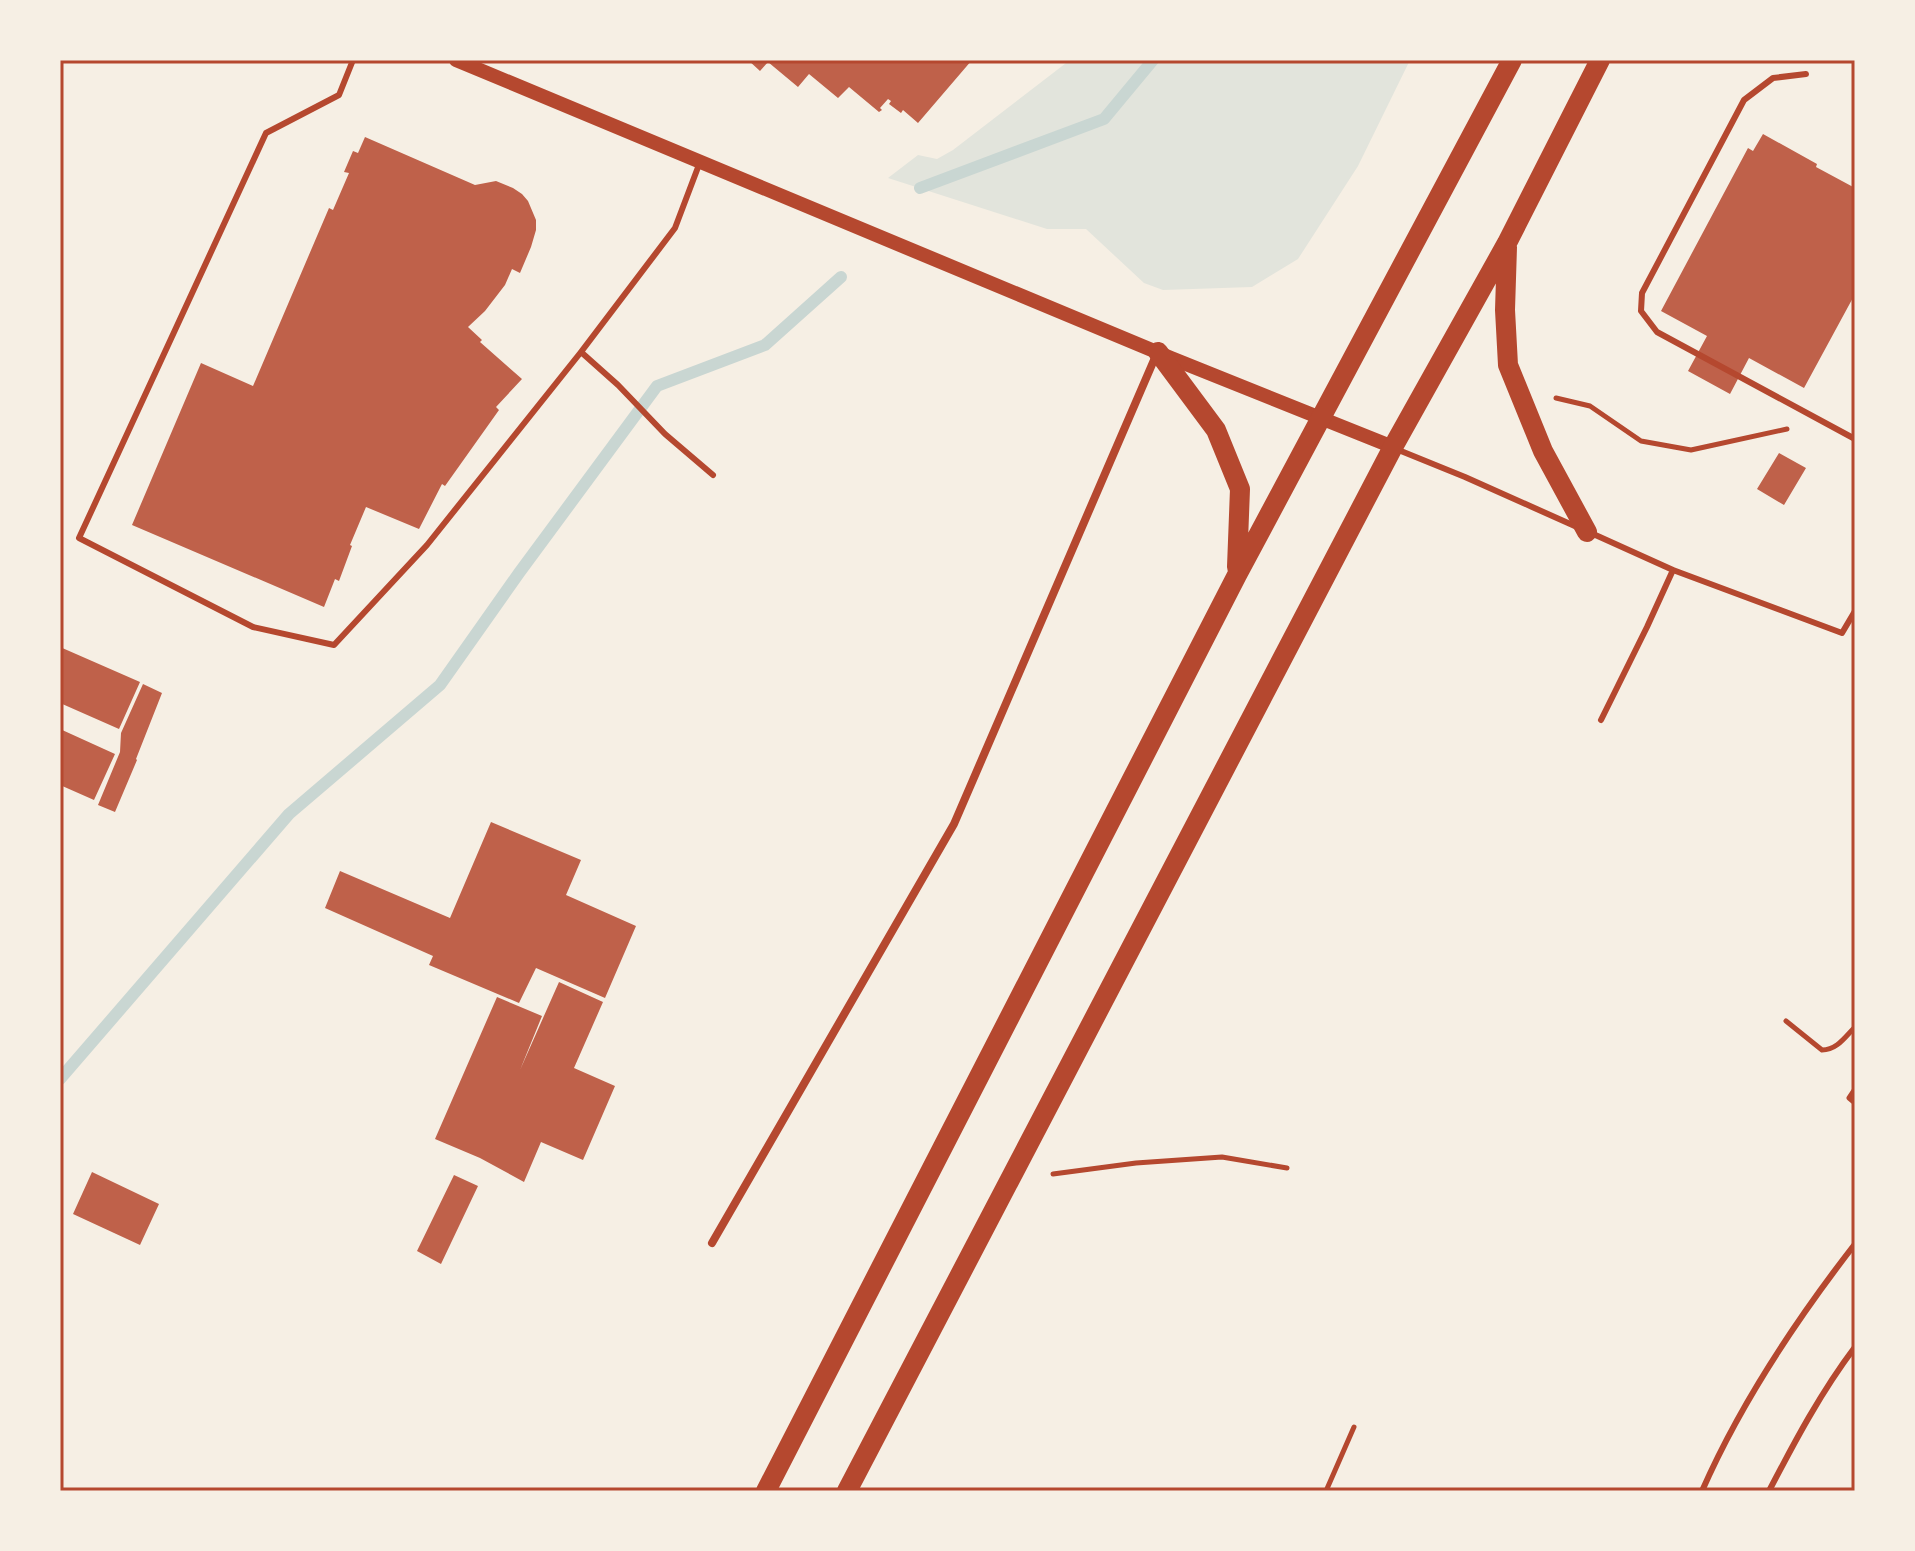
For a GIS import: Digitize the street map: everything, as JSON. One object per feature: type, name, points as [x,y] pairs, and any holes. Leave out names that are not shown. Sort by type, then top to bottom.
[{"type":"main road","points":[[766,1491],[1237,575],[1512,60]]},
{"type":"main road","points":[[847,1491],[1393,447],[1507,243],[1600,60]]},
{"type":"main road","points":[[1507,243],[1505,310],[1508,365],[1543,451],[1587,532]]},
{"type":"main road","points":[[1158,352],[1216,430],[1240,489],[1237,575]]},
{"type":"street","points":[[456,60],[1393,447]]},
{"type":"street","points":[[712,1243],[954,824],[1158,352]]},
{"type":"lane","points":[[353,60],[339,95],[266,133],[79,538],[253,627],[334,645],[427,545],[675,228],[700,162]]},
{"type":"lane","points":[[1806,74],[1773,78],[1744,100],[1642,293],[1641,311],[1657,332],[1855,439]]},
{"type":"lane","points":[[581,352],[665,434],[713,475]]},
{"type":"lane","points":[[1393,447],[1673,570],[1842,633],[1855,611]]},
{"type":"lane","points":[[1601,720],[1673,570]]},
{"type":"lane","points":[[1702,1491],[1771,1362],[1855,1244]]},
{"type":"lane","points":[[1769,1491],[1817,1404],[1855,1347]]},
{"type":"path","points":[[1543,395],[1590,406],[1641,441],[1691,450],[1792,428]]},
{"type":"path","points":[[1786,1021],[1822,1050],[1837,1046],[1855,1027]]},
{"type":"path","points":[[1855,1089],[1849,1098],[1855,1103]]},
{"type":"path","points":[[1053,1174],[1136,1163],[1222,1157],[1287,1168]]},
{"type":"path","points":[[1326,1491],[1354,1427]]},
{"type":"shaded area","points":[[1070,60],[1410,60],[1358,166],[1298,259],[1252,287],[1163,290],[1144,283],[1086,229],[1047,229],[888,178],[918,155],[937,159],[953,150]]},
{"type":"building","points":[[748,60],[972,60],[918,123],[903,110],[901,113],[889,104],[891,101],[888,99],[879,112],[849,87],[838,98],[809,74],[798,87],[768,62],[760,71]]},
{"type":"building","points":[[1763,134],[1855,188],[1855,294],[1804,388],[1749,358],[1730,394],[1688,371],[1707,336],[1661,311],[1748,148],[1753,151]]},
{"type":"building","points":[[365,137],[475,185],[496,181],[513,188],[528,201],[536,220],[536,230],[520,273],[512,269],[505,285],[468,327],[482,340],[480,342],[522,379],[496,407],[499,410],[445,486],[442,484],[419,529],[366,507],[339,581],[335,579],[324,607],[132,525],[201,363],[253,386],[329,208],[333,210],[349,173],[344,172],[353,151],[358,153]]},
{"type":"building","points":[[1779,453],[1806,468],[1784,505],[1757,489]]},
{"type":"building","points":[[60,647],[140,682],[119,729],[60,703]]},
{"type":"building","points":[[143,684],[162,693],[115,812],[98,805],[120,752],[121,733]]},
{"type":"building","points":[[60,729],[115,754],[94,800],[60,785]]},
{"type":"building","points":[[491,822],[581,860],[566,895],[636,926],[605,998],[536,968],[519,1003],[429,965],[433,956],[325,908],[340,871],[450,918]]},
{"type":"building","points":[[559,982],[603,1002],[574,1068],[615,1086],[583,1160],[541,1142],[524,1182],[480,1158],[435,1139],[497,997],[542,1016],[520,1070]]},
{"type":"building","points":[[92,1172],[159,1204],[140,1245],[73,1214]]},
{"type":"building","points":[[454,1175],[478,1186],[441,1264],[417,1251]]},
{"type":"waterway","points":[[920,188],[1104,119],[1153,60]]},
{"type":"waterway","points":[[60,1079],[289,814],[440,685],[657,386],[765,345],[841,277]]}]
